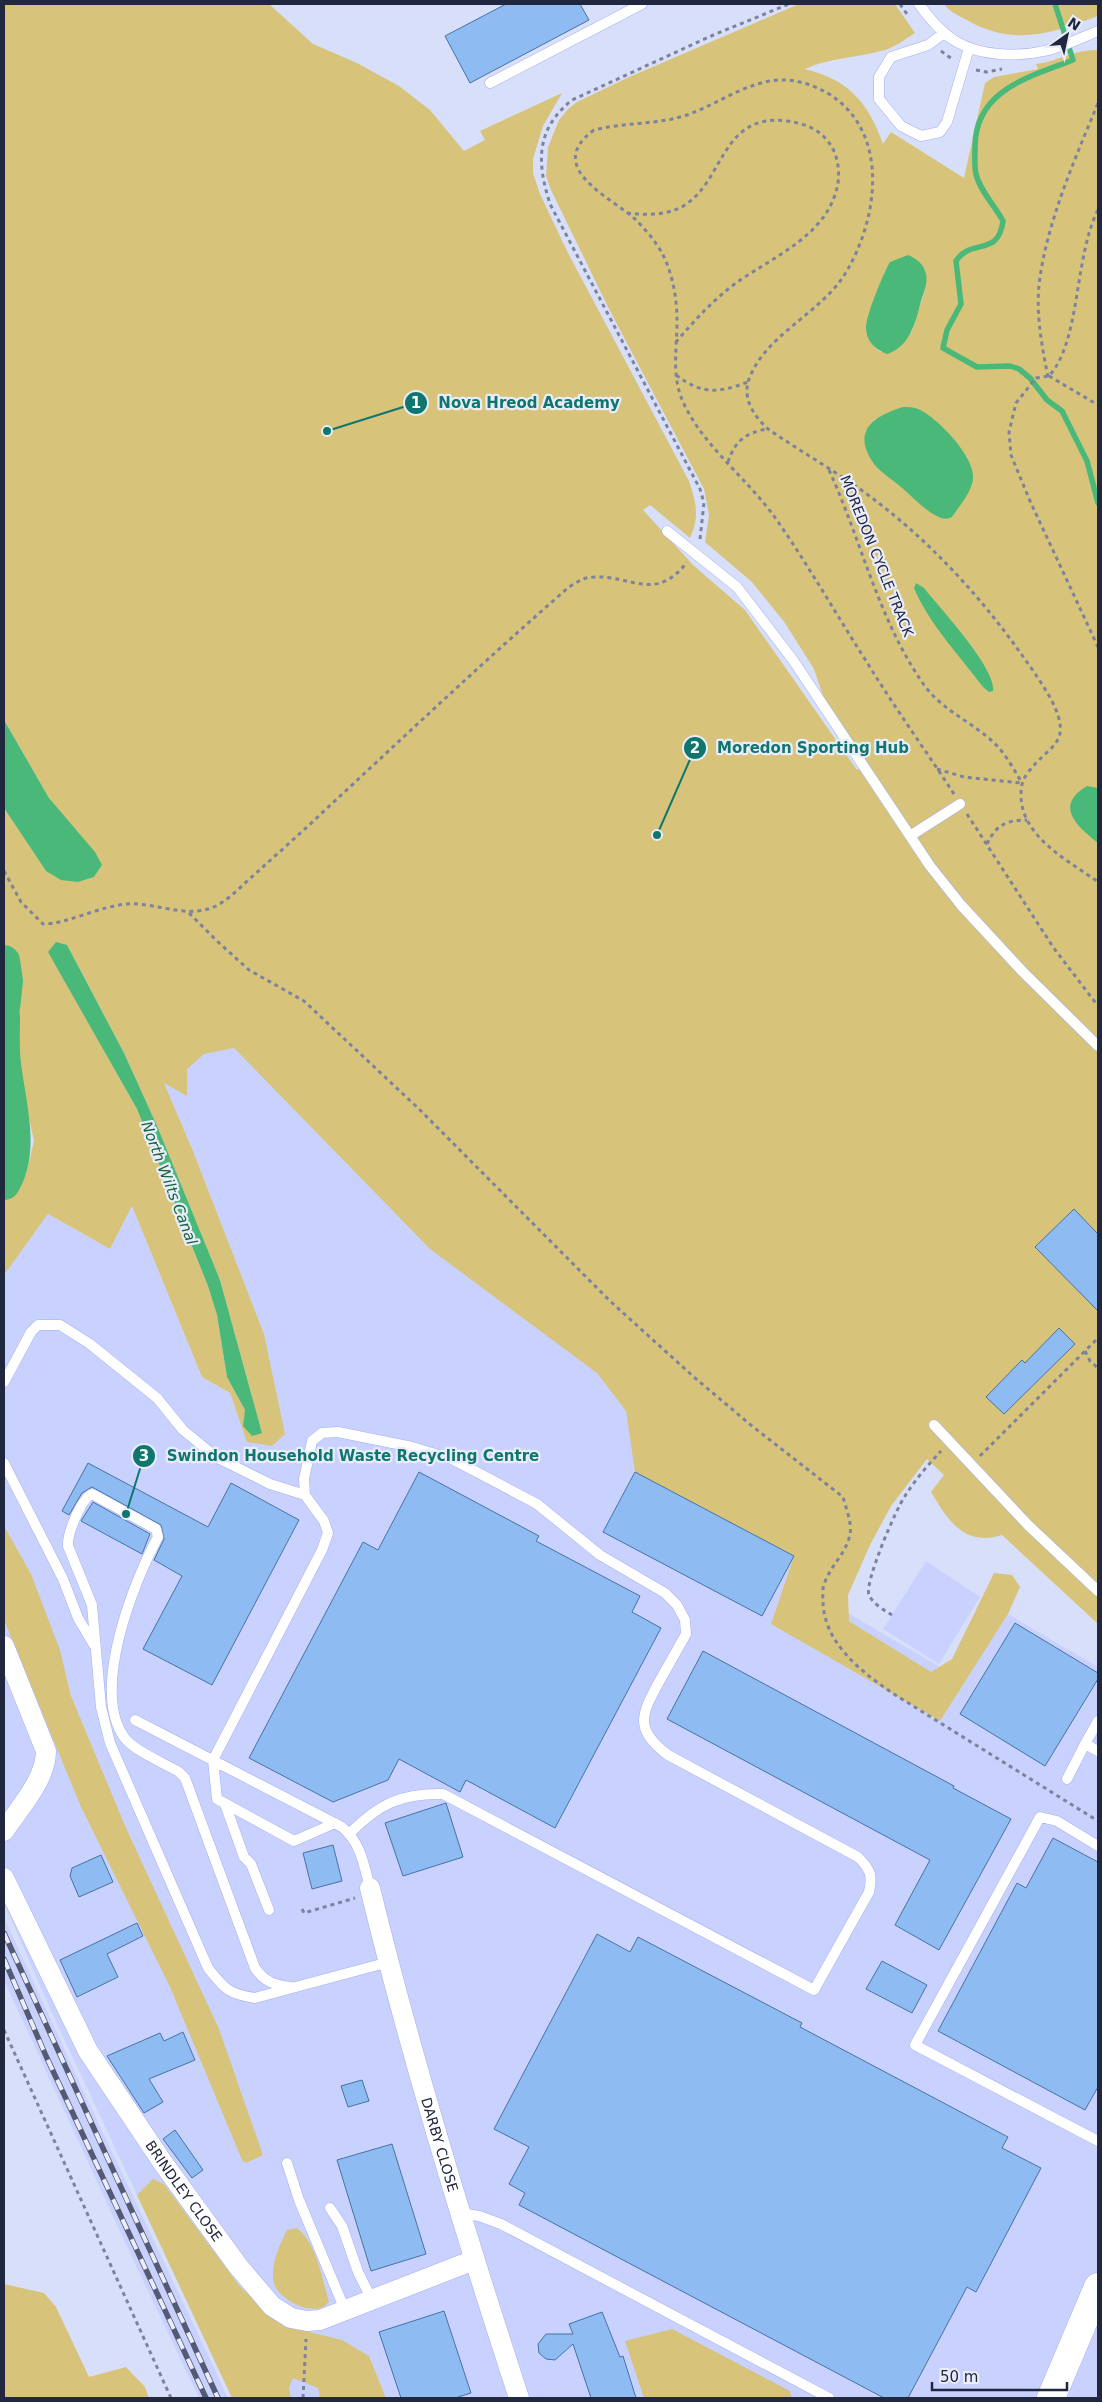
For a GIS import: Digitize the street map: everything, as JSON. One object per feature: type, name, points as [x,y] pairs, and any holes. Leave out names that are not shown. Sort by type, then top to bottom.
[{"type":"street","points":[[4,1646],[46,1752],[43,1770],[4,1831]]},
{"type":"street","name":"BRINDLEY CLOSE","points":[[4,1878],[100,2071],[238,2266],[272,2306],[291,2318],[307,2321],[320,2320],[474,2260]]},
{"type":"street","name":"DARBY CLOSE","points":[[365,1894],[389,1962],[474,2260],[519,2398]]},
{"type":"street","points":[[1051,2398],[1098,2287]]},
{"type":"lane","points":[[490,83],[642,4]]},
{"type":"lane","points":[[919,4],[944,33],[970,48],[1000,53],[1025,53],[1052,49],[1096,32]]},
{"type":"lane","points":[[944,33],[928,45],[891,58],[879,78],[879,99],[902,126],[921,136],[940,132],[948,122],[970,48]]},
{"type":"lane","points":[[667,531],[737,587],[758,612],[793,660],[910,836],[956,899],[990,938],[1098,1046]]},
{"type":"lane","points":[[910,836],[960,804]]},
{"type":"lane","points":[[4,1382],[31,1332],[38,1325],[60,1325],[90,1344],[157,1398],[184,1430],[216,1457],[270,1484],[305,1495]]},
{"type":"lane","points":[[934,1425],[1028,1525],[1098,1591]]},
{"type":"lane","points":[[335,1822],[294,1841],[217,1799],[213,1760],[322,1550],[328,1532],[324,1521],[305,1495],[304,1479],[312,1441],[322,1433],[338,1432],[412,1447],[452,1459],[537,1504],[600,1555],[666,1593],[678,1605],[685,1620],[686,1634],[644,1711],[645,1727],[652,1743],[668,1755],[858,1857],[869,1867],[872,1878],[869,1892],[814,1990],[443,1794],[416,1794],[400,1799],[377,1809],[350,1833]]},
{"type":"lane","points":[[4,1463],[63,1579],[78,1618],[96,1648]]},
{"type":"lane","points":[[291,1988],[272,1984],[263,1979],[255,1968],[185,1778],[179,1772],[129,1743],[116,1720],[112,1705],[111,1684],[114,1663],[135,1582],[158,1537],[158,1533],[156,1529],[92,1494],[84,1502],[67,1538],[68,1546],[90,1598],[95,1627],[101,1707],[110,1744],[208,1968],[222,1985],[235,1995],[255,1998],[389,1962]]},
{"type":"lane","points":[[135,1720],[335,1822],[350,1833],[358,1844],[365,1894]]},
{"type":"lane","points":[[1067,1779],[1098,1721]]},
{"type":"lane","points":[[1085,1744],[1098,1751]]},
{"type":"lane","points":[[226,1804],[244,1857],[251,1864],[269,1910]]},
{"type":"lane","points":[[1097,2138],[915,2045],[1040,1817],[1057,1821],[1098,1846]]},
{"type":"lane","points":[[287,2163],[299,2200],[346,2310]]},
{"type":"lane","points":[[330,2208],[342,2226],[358,2272],[372,2300]]},
{"type":"lane","points":[[460,2213],[479,2216],[502,2224],[829,2398]]},
{"type":"path","points":[[4,871],[21,902],[43,924],[126,904],[150,905],[188,912],[204,911],[217,906],[233,894],[568,587],[584,578],[595,576],[646,585],[669,579],[680,571],[694,551],[702,532],[704,503],[700,489],[554,213],[541,177],[540,156],[546,136],[554,120],[572,100],[702,40],[789,4]]},
{"type":"path","points":[[905,11],[926,14]]},
{"type":"path","points":[[675,375],[689,385],[717,392],[748,382],[761,358],[832,292],[852,261],[870,209],[873,165],[862,129],[852,113],[839,101],[810,84],[780,80],[750,86],[688,114],[668,120],[617,125],[594,130],[586,136],[580,146],[576,157],[578,170],[595,190],[627,213],[646,231],[661,252],[668,267],[676,304],[675,375],[678,390],[694,421],[728,463],[750,486],[788,536],[868,666],[987,844],[1053,947],[1098,1006]]},
{"type":"path","points":[[1049,376],[1038,316],[1041,276],[1059,206],[1098,103]]},
{"type":"path","points":[[627,213],[657,214],[674,211],[688,203],[698,192],[730,144],[739,134],[761,122],[788,121],[814,129],[827,140],[836,157],[839,176],[836,195],[816,227],[802,239],[716,298],[676,342]]},
{"type":"path","points":[[1049,376],[1060,359],[1067,339],[1083,255],[1092,223],[1098,210]]},
{"type":"path","points":[[1098,405],[1049,376],[1036,378],[1016,402],[1009,432],[1011,455],[1030,501],[1098,647]]},
{"type":"path","name":"MOREDON CYCLE TRACK","points":[[748,382],[747,394],[749,404],[759,420],[768,429],[829,469],[894,515],[960,578],[995,619],[1051,700],[1058,717],[1060,734],[1057,743],[1028,772],[1022,783],[998,746],[948,711],[935,699],[921,681],[882,606],[844,502],[829,469]]},
{"type":"path","points":[[728,463],[732,450],[740,439],[751,432],[768,429]]},
{"type":"path","points":[[937,769],[964,777],[1022,783],[1021,801],[1027,820],[1039,837],[1058,854],[1098,882]]},
{"type":"path","points":[[987,844],[992,832],[1001,824],[1012,820],[1027,820]]},
{"type":"path","points":[[188,912],[250,970],[311,1007],[419,1109],[610,1300],[695,1378],[752,1426],[843,1497],[850,1534],[846,1545],[823,1586],[823,1610],[829,1629],[845,1653],[869,1677],[1098,1820]]},
{"type":"path","points":[[971,1465],[1098,1338]]},
{"type":"path","points":[[1086,1351],[1090,1361],[1098,1368]]},
{"type":"path","points":[[892,1615],[869,1596],[867,1589],[870,1577],[895,1514],[905,1496],[949,1441]]},
{"type":"path","points":[[302,1909],[304,1913],[365,1894]]},
{"type":"path","points":[[4,2030],[171,2398]]},
{"type":"path","points":[[304,2398],[305,2345]]},
{"type":"shaded area","points":[[4,4],[269,4],[313,44],[357,63],[399,86],[430,110],[464,151],[485,140],[480,131],[562,93],[543,126],[533,159],[533,173],[540,194],[567,251],[689,481],[696,510],[695,523],[690,538],[650,505],[643,510],[693,565],[745,610],[857,770],[867,763],[823,696],[814,669],[785,623],[752,582],[705,542],[709,515],[704,489],[610,311],[551,190],[546,176],[548,147],[559,120],[577,102],[627,78],[799,4],[895,4],[915,33],[886,50],[833,60],[805,69],[834,79],[855,95],[871,116],[883,144],[891,132],[964,178],[985,83],[994,77],[1038,69],[1036,64],[1082,51],[1098,50],[1098,1624],[1002,1535],[989,1538],[978,1537],[959,1529],[951,1522],[931,1492],[944,1475],[927,1459],[891,1506],[870,1545],[848,1595],[849,1621],[931,1672],[952,1659],[994,1573],[1012,1575],[1020,1587],[1008,1614],[940,1721],[771,1624],[794,1556],[635,1472],[626,1411],[597,1373],[430,1249],[234,1048],[204,1054],[187,1069],[187,1096],[164,1083],[193,1151],[264,1334],[285,1434],[272,1446],[247,1442],[230,1393],[202,1377],[132,1206],[110,1249],[48,1214],[4,1275],[4,1202],[26,1174],[34,1141],[14,1049],[18,978],[4,950],[4,808],[46,871],[78,882],[94,877],[102,865],[49,798],[4,720]],"holes":[[[885,271],[925,290],[912,331],[899,348],[881,352],[873,345],[869,336],[868,325],[873,303]],[[875,419],[939,425],[967,457],[971,486],[952,517],[940,517],[873,462],[865,432]],[[67,945],[124,1053],[158,1128],[220,1280],[262,1433],[245,1410],[227,1377],[217,1315],[208,1286],[137,1109],[49,952]]]},
{"type":"shaded area","points":[[944,4],[1098,4],[1098,16],[1048,32],[1032,35],[1015,35],[982,28],[953,13]]},
{"type":"shaded area","points":[[229,1029],[848,1529],[812,1592],[964,1681],[1008,1614],[1098,1667],[1098,2398],[232,2398],[51,2011],[4,1903],[4,1275],[48,1214],[110,1249],[132,1206],[202,1377],[230,1393],[247,1442],[264,1334],[193,1151],[158,1069]]},
{"type":"shaded area","points":[[4,1526],[31,1574],[60,1650],[71,1696],[126,1828],[219,2029],[263,2155],[246,2163],[242,2160],[170,1987],[81,1807],[4,1620]]},
{"type":"shaded area","points":[[926,1561],[980,1597],[939,1664],[883,1629]]},
{"type":"shaded area","points":[[4,1917],[87,2099],[228,2398],[199,2398],[129,2251],[4,1980]]},
{"type":"shaded area","points":[[153,2179],[164,2184],[241,2288],[285,2326],[342,2340],[369,2356],[386,2398],[320,2398],[318,2388],[293,2378],[289,2388],[291,2398],[232,2398],[137,2195]]},
{"type":"shaded area","points":[[297,2228],[304,2235],[314,2252],[321,2272],[329,2302],[321,2308],[305,2308],[290,2301],[278,2291],[274,2284],[274,2265],[279,2247],[287,2230]]},
{"type":"shaded area","points":[[4,2284],[44,2293],[56,2307],[89,2377],[126,2367],[145,2387],[149,2398],[4,2398]]},
{"type":"shaded area","points":[[672,2329],[790,2391],[792,2398],[644,2398],[625,2341]]},
{"type":"water","points":[[908,255],[924,267],[925,287],[911,332],[901,346],[887,354],[879,350],[870,341],[866,333],[867,322],[875,295],[890,262]]},
{"type":"water","points":[[903,407],[918,409],[935,420],[961,448],[971,467],[973,481],[971,487],[966,498],[951,518],[941,518],[925,508],[878,468],[866,450],[864,440],[869,425],[884,415]]},
{"type":"water","points":[[916,583],[924,588],[966,638],[986,668],[992,681],[993,691],[989,692],[983,687],[936,627],[914,588]]},
{"type":"water","points":[[4,720],[49,798],[95,852],[102,865],[94,877],[78,882],[61,880],[46,871],[4,808]]},
{"type":"water","points":[[1087,786],[1098,788],[1098,843],[1077,823],[1070,809],[1072,801],[1077,794]]},
{"type":"water","name":"North Wilts Canal","points":[[56,942],[67,945],[124,1053],[158,1128],[220,1280],[262,1433],[252,1436],[243,1426],[245,1410],[227,1377],[217,1315],[208,1286],[137,1109],[48,952]]},
{"type":"building","points":[[506,4],[580,4],[589,20],[470,83],[445,36]]},
{"type":"building","points":[[1074,1209],[1098,1234],[1098,1311],[1035,1247]]},
{"type":"building","points":[[1059,1328],[1075,1344],[1004,1414],[986,1397],[1022,1360],[1025,1363]]},
{"type":"building","points":[[88,1463],[208,1527],[231,1483],[299,1520],[212,1685],[143,1649],[182,1576],[154,1560],[164,1539],[161,1525],[92,1487],[82,1493],[69,1515],[62,1511]]},
{"type":"building","points":[[419,1472],[539,1536],[536,1541],[640,1596],[632,1612],[661,1628],[555,1828],[466,1780],[460,1792],[399,1759],[388,1780],[333,1802],[249,1758],[363,1542],[378,1550]]},
{"type":"building","points":[[635,1472],[794,1556],[762,1616],[603,1532]]},
{"type":"building","points":[[93,1502],[150,1534],[142,1554],[81,1521]]},
{"type":"building","points":[[1015,1623],[1098,1673],[1098,1679],[1045,1766],[960,1714]]},
{"type":"building","points":[[703,1651],[954,1786],[953,1788],[1011,1819],[939,1950],[895,1925],[930,1860],[667,1719]]},
{"type":"building","points":[[446,1803],[463,1857],[403,1876],[385,1823]]},
{"type":"building","points":[[1053,1838],[1098,1862],[1098,2087],[1085,2110],[938,2031],[1017,1883],[1026,1888]]},
{"type":"building","points":[[333,1845],[342,1881],[312,1889],[303,1853]]},
{"type":"building","points":[[101,1855],[113,1882],[79,1897],[70,1876],[72,1868]]},
{"type":"building","points":[[137,1923],[143,1936],[107,1954],[118,1977],[77,1997],[60,1960]]},
{"type":"building","points":[[597,1934],[630,1952],[638,1937],[802,2023],[800,2027],[1008,2137],[1002,2148],[1041,2168],[976,2292],[967,2287],[908,2398],[884,2398],[519,2205],[525,2193],[509,2184],[529,2147],[494,2129]]},
{"type":"building","points":[[882,1961],[927,1985],[912,2013],[866,1989]]},
{"type":"building","points":[[183,2032],[195,2060],[149,2079],[163,2102],[144,2113],[107,2056],[160,2033],[164,2041]]},
{"type":"building","points":[[362,2080],[369,2101],[348,2107],[341,2086]]},
{"type":"building","points":[[175,2130],[203,2170],[192,2178],[163,2139]]},
{"type":"building","points":[[392,2144],[426,2254],[371,2271],[337,2160]]},
{"type":"building","points":[[444,2311],[471,2393],[455,2398],[401,2398],[379,2332]]},
{"type":"building","points":[[602,2312],[620,2357],[623,2356],[636,2398],[591,2398],[573,2344],[555,2360],[546,2359],[539,2353],[538,2344],[546,2334],[573,2334],[569,2324]]},
{"type":"waterway","points":[[1055,4],[1073,60],[1039,73],[1008,88],[994,99],[984,112],[977,128],[975,147],[976,174],[984,192],[1003,221],[996,239],[990,244],[969,250],[956,261],[961,304],[947,330],[943,348],[977,367],[1010,366],[1019,369],[1030,378],[1047,400],[1062,411],[1087,461],[1098,503]]},
{"type":"waterway","points":[[4,961],[7,981],[4,1008]]},
{"type":"waterway","points":[[4,1017],[4,1058],[15,1141],[14,1156],[4,1184]]},
{"type":"railway","points":[[4,1933],[218,2398]]},
{"type":"railway","points":[[4,1959],[46,2056],[206,2398]]},
{"type":"place","name":"Nova Hreod Academy","points":[[327,431]]},
{"type":"place","name":"Moredon Sporting Hub","points":[[657,835]]},
{"type":"place","name":"Swindon Household Waste Recycling Centre","points":[[126,1514]]}]
